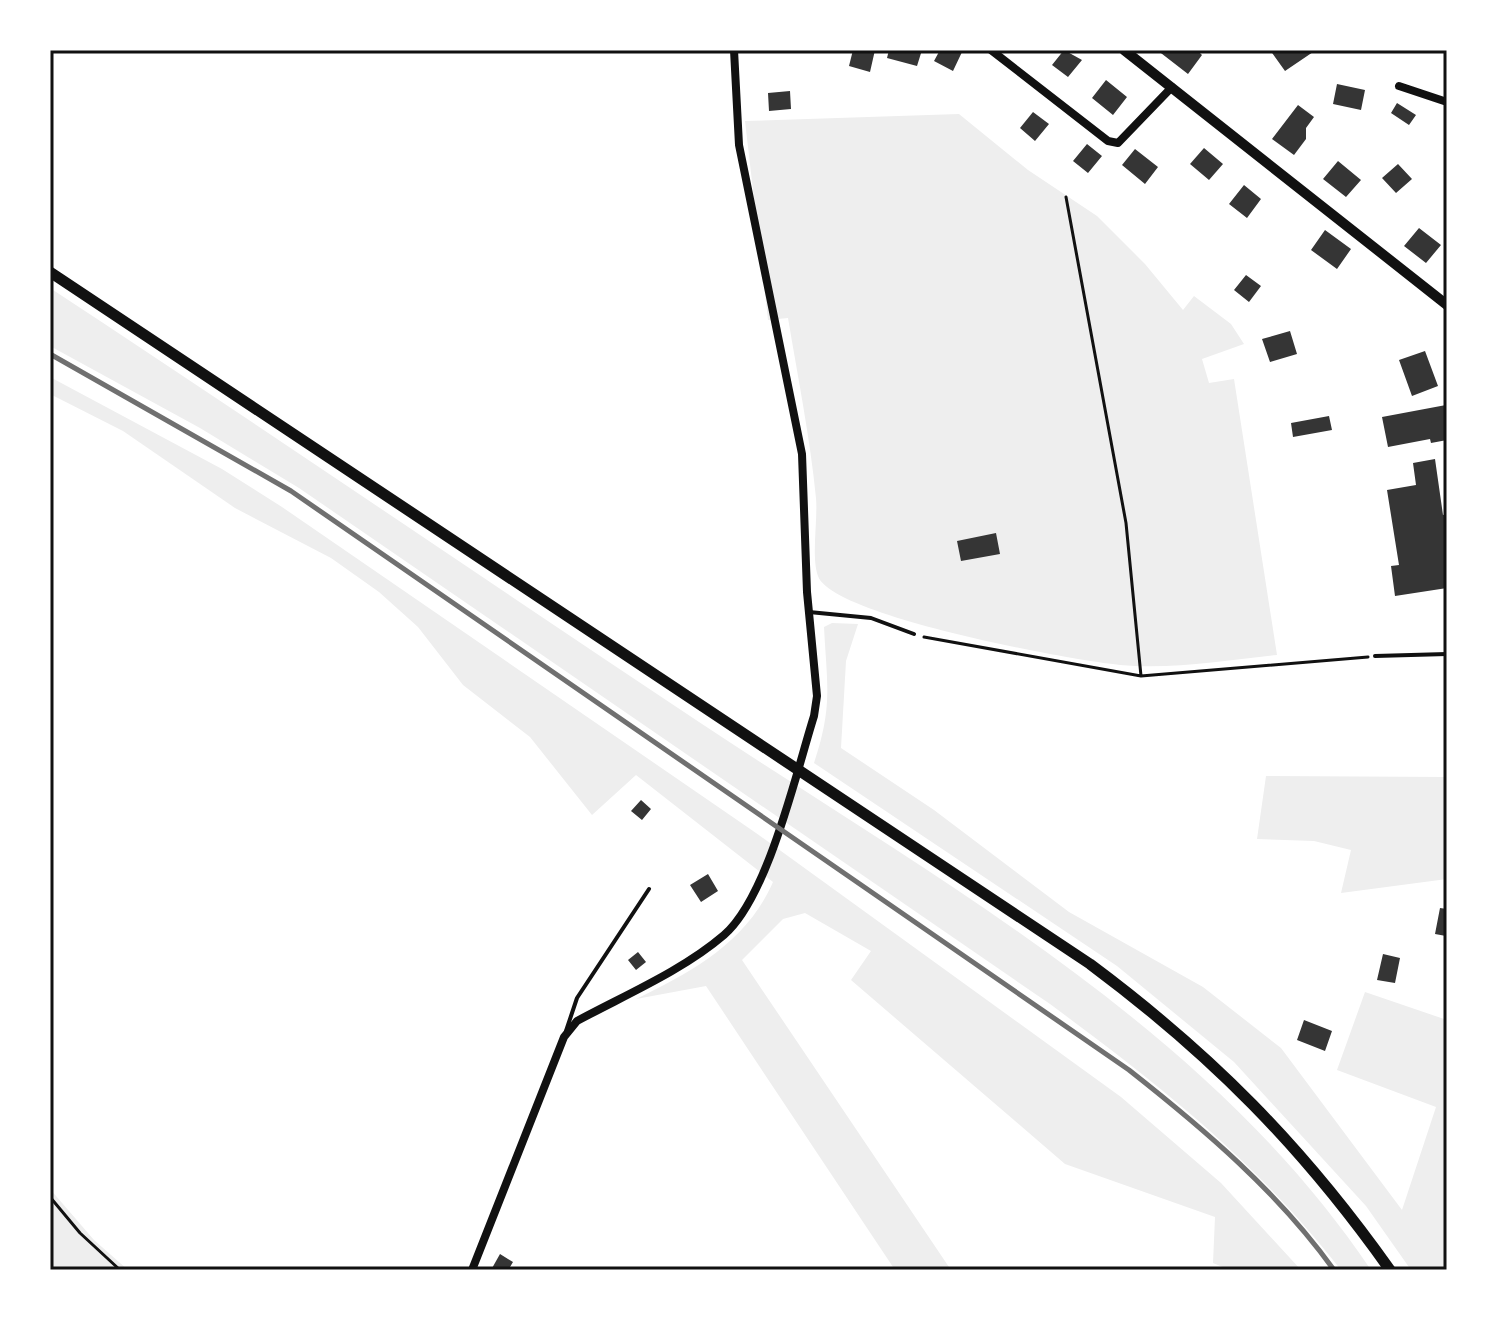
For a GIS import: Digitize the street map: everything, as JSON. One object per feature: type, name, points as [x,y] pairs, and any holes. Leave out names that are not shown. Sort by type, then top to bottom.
[{"type":"main road","points":[[50,272],[1090,964],[1153,1011],[1262,1111],[1347,1209],[1390,1270]]},
{"type":"street","points":[[472,1270],[564,1037],[577,1021],[701,953],[727,933],[761,879],[814,716],[817,696],[809,612],[802,454],[739,145],[734,50]]},
{"type":"street","points":[[991,50],[1108,141],[1118,143],[1172,87]]},
{"type":"street","points":[[1124,50],[1447,305]]},
{"type":"street","points":[[1399,86],[1447,102]]},
{"type":"lane","points":[[809,612],[871,618],[914,634]]},
{"type":"lane","points":[[1375,656],[1447,654]]},
{"type":"lane","points":[[564,1037],[577,998],[649,889]]},
{"type":"path","points":[[1066,197],[1126,523],[1141,676]]},
{"type":"path","points":[[914,634],[976,649],[1141,676],[1375,656]]},
{"type":"path","points":[[50,1197],[80,1233],[120,1270]]},
{"type":"shaded area","points":[[959,114],[1028,170],[1097,216],[1145,264],[1183,310],[1194,296],[1231,324],[1244,344],[1202,359],[1209,383],[1234,379],[1277,655],[1159,666],[1094,662],[1008,646],[907,621],[833,591],[818,576],[815,559],[816,498],[807,430],[788,318],[768,320],[745,121]]},
{"type":"shaded area","points":[[50,288],[699,722],[974,901],[1064,964],[1150,1032],[1231,1104],[1305,1183],[1371,1270],[1341,1270],[1274,1193],[1205,1126],[1050,1004],[299,488],[200,428],[50,346]]},
{"type":"shaded area","points":[[50,377],[222,469],[282,507],[756,833],[1121,1097],[1221,1183],[1301,1270],[1230,1270],[1213,1263],[1215,1217],[1065,1164],[851,980],[871,951],[805,913],[783,919],[742,960],[951,1270],[895,1270],[706,986],[636,999],[716,953],[748,922],[773,882],[636,775],[592,815],[530,737],[463,685],[418,627],[379,592],[331,558],[235,508],[123,431],[50,394]]},
{"type":"shaded area","points":[[832,623],[858,624],[846,661],[841,748],[934,810],[1069,912],[1203,987],[1281,1048],[1402,1210],[1436,1107],[1337,1070],[1365,992],[1447,1020],[1447,1270],[1411,1270],[1366,1206],[1234,1062],[1117,966],[814,763],[826,710],[824,627]]},
{"type":"shaded area","points":[[1266,776],[1447,777],[1447,879],[1341,893],[1351,850],[1314,841],[1257,839]]},
{"type":"shaded area","points":[[50,1189],[94,1240],[128,1270],[50,1270]]},
{"type":"building","points":[[853,50],[875,50],[870,72],[849,66]]},
{"type":"building","points":[[889,50],[922,50],[917,66],[887,58]]},
{"type":"building","points":[[940,50],[962,52],[953,71],[934,61]]},
{"type":"building","points":[[1064,50],[1082,60],[1068,77],[1052,65]]},
{"type":"building","points":[[1157,50],[1197,50],[1202,55],[1188,74]]},
{"type":"building","points":[[1270,50],[1316,50],[1285,71]]},
{"type":"building","points":[[1106,80],[1127,97],[1113,115],[1092,98]]},
{"type":"building","points":[[1337,84],[1365,90],[1361,110],[1333,104]]},
{"type":"building","points":[[790,91],[791,109],[769,111],[768,93]]},
{"type":"building","points":[[1397,103],[1416,115],[1409,125],[1391,113]]},
{"type":"building","points":[[1298,105],[1314,117],[1306,128],[1306,139],[1294,155],[1272,139]]},
{"type":"building","points":[[1033,112],[1049,124],[1035,141],[1020,128]]},
{"type":"building","points":[[1087,144],[1102,156],[1088,173],[1073,161]]},
{"type":"building","points":[[1204,148],[1223,164],[1209,180],[1190,164]]},
{"type":"building","points":[[1135,149],[1158,167],[1145,184],[1122,165]]},
{"type":"building","points":[[1338,161],[1361,180],[1346,197],[1323,179]]},
{"type":"building","points":[[1398,164],[1412,179],[1396,193],[1382,178]]},
{"type":"building","points":[[1244,185],[1261,199],[1247,218],[1229,204]]},
{"type":"building","points":[[1419,228],[1441,245],[1426,263],[1404,246]]},
{"type":"building","points":[[1325,230],[1351,249],[1337,269],[1311,250]]},
{"type":"building","points":[[1246,275],[1261,286],[1249,302],[1234,290]]},
{"type":"building","points":[[1290,331],[1297,354],[1270,362],[1262,339]]},
{"type":"building","points":[[1425,351],[1438,386],[1412,396],[1399,360]]},
{"type":"building","points":[[1446,405],[1447,440],[1431,443],[1430,439],[1388,447],[1382,417]]},
{"type":"building","points":[[1329,416],[1332,430],[1293,437],[1291,423]]},
{"type":"building","points":[[1435,459],[1443,515],[1447,514],[1447,588],[1395,596],[1391,566],[1399,565],[1387,490],[1416,485],[1413,463]]},
{"type":"building","points":[[996,533],[1000,554],[961,561],[957,541]]},
{"type":"building","points":[[641,800],[651,809],[642,820],[631,811]]},
{"type":"building","points":[[708,874],[718,891],[701,902],[690,885]]},
{"type":"building","points":[[1440,908],[1447,909],[1446,936],[1435,934]]},
{"type":"building","points":[[638,952],[646,962],[636,970],[628,960]]},
{"type":"building","points":[[1383,954],[1400,958],[1395,983],[1377,980]]},
{"type":"building","points":[[1304,1020],[1332,1031],[1325,1051],[1297,1040]]},
{"type":"building","points":[[500,1254],[513,1262],[510,1267],[515,1270],[491,1270]]},
{"type":"railway","points":[[50,354],[291,491],[1129,1070],[1239,1163],[1289,1214],[1334,1270]]}]
